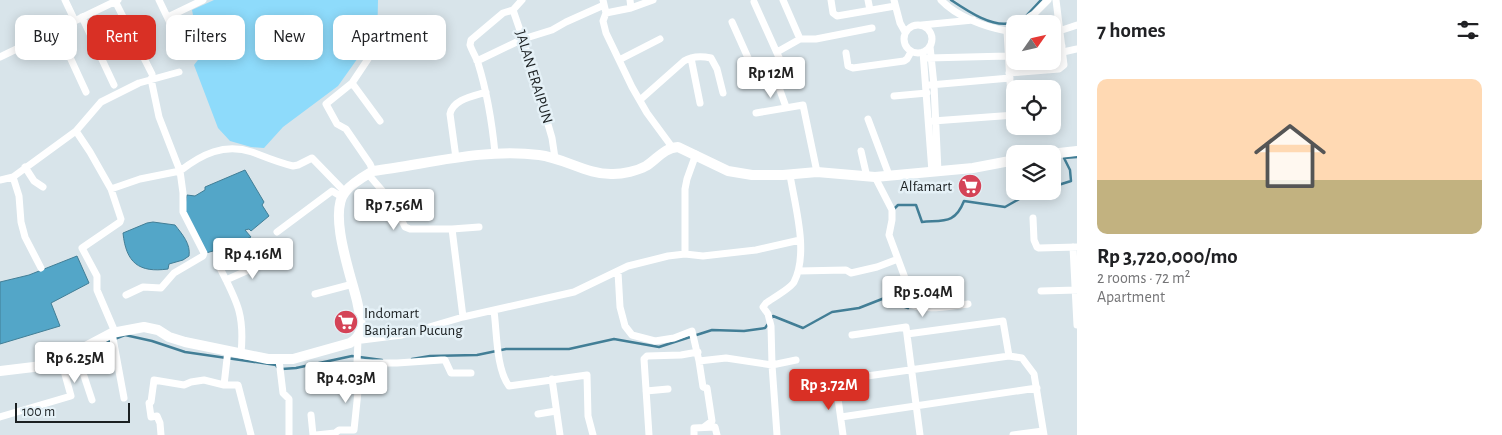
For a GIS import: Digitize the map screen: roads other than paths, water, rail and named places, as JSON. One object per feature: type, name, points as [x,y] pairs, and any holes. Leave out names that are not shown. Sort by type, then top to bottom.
[{"type":"street","points":[[65,0],[79,19],[114,85]]},
{"type":"street","points":[[160,0],[167,15]]},
{"type":"street","points":[[172,15],[203,0]]},
{"type":"street","name":"JALAN ERAIPUN","points":[[522,0],[513,10],[524,39],[552,138],[555,158]]},
{"type":"street","points":[[606,13],[630,4],[653,0]]},
{"type":"street","points":[[783,0],[800,39]]},
{"type":"street","points":[[831,0],[833,13],[837,16],[894,3],[905,32],[904,41],[911,52],[926,56],[1006,53]]},
{"type":"street","points":[[868,0],[870,10]]},
{"type":"street","points":[[941,0],[962,15],[1006,31]]},
{"type":"street","points":[[1032,15],[1048,0]]},
{"type":"street","points":[[1056,0],[1057,15]]},
{"type":"street","points":[[79,19],[114,1],[151,77],[159,117],[180,171],[183,212],[204,253],[203,256],[174,273],[161,288],[143,287],[126,295]]},
{"type":"street","points":[[477,61],[524,39],[552,30],[603,2],[606,13],[603,25],[619,60],[647,113],[672,147]]},
{"type":"street","points":[[732,22],[757,78],[764,82],[777,82],[786,78],[777,52],[754,2]]},
{"type":"street","points":[[495,152],[486,92],[470,45],[471,40],[503,13],[513,10]]},
{"type":"street","points":[[905,32],[912,26],[973,20]]},
{"type":"street","points":[[1061,30],[1077,25]]},
{"type":"street","points":[[922,26],[932,36],[926,56],[929,88],[936,121],[935,172]]},
{"type":"street","points":[[777,52],[800,39],[816,39],[872,28]]},
{"type":"street","points":[[619,60],[660,39]]},
{"type":"street","points":[[894,96],[929,88],[1059,69],[1064,65],[1061,44]]},
{"type":"street","points":[[1062,49],[1077,49]]},
{"type":"street","points":[[0,57],[15,50]]},
{"type":"street","points":[[846,53],[848,66],[853,68],[904,60],[907,59],[911,52]]},
{"type":"street","points":[[640,100],[684,61],[691,58],[711,58],[717,69],[723,94]]},
{"type":"street","points":[[691,58],[700,103]]},
{"type":"street","points":[[71,60],[86,92]]},
{"type":"street","points":[[367,60],[352,83],[326,104],[337,124],[346,129],[370,164],[370,173],[398,209],[405,227],[410,229],[479,227]]},
{"type":"street","points":[[1009,70],[1010,80]]},
{"type":"street","points":[[0,180],[13,177],[76,131],[101,102],[151,77],[161,78],[180,72]]},
{"type":"street","points":[[777,82],[786,107]]},
{"type":"street","points":[[352,83],[380,121]]},
{"type":"street","points":[[929,88],[928,122],[935,172]]},
{"type":"street","points":[[456,158],[450,114],[451,109],[456,104],[486,92]]},
{"type":"street","points":[[756,113],[802,104],[804,106],[817,172]]},
{"type":"street","points":[[928,122],[1006,116]]},
{"type":"street","points":[[868,119],[889,175]]},
{"type":"street","points":[[76,131],[111,189],[121,219],[120,222],[82,248],[96,274],[97,290],[114,336],[124,398]]},
{"type":"street","points":[[311,415],[314,435],[335,433],[339,430],[354,430],[360,382],[357,339],[360,315],[340,232],[338,211],[343,194],[370,173],[495,152],[555,158],[603,173],[619,174],[643,168],[672,147],[678,146],[728,171],[736,174],[752,175],[790,175],[817,172],[871,177],[972,168],[1006,162]]},
{"type":"street","points":[[111,189],[140,179],[180,171],[196,158],[208,152],[230,149],[249,151],[293,166],[312,158],[343,194]]},
{"type":"street","points":[[861,151],[871,177],[892,210],[889,235],[905,278],[909,303],[913,307],[968,304]]},
{"type":"street","points":[[1061,153],[1077,151]]},
{"type":"street","points":[[685,254],[685,195],[687,179],[696,154]]},
{"type":"street","points":[[25,167],[34,181],[43,187]]},
{"type":"street","points":[[777,435],[771,326],[763,307],[793,284],[799,271],[800,240],[790,175]]},
{"type":"street","points":[[13,177],[19,196],[21,222],[25,237],[41,268]]},
{"type":"street","points":[[277,232],[330,192],[343,194]]},
{"type":"street","points":[[1033,218],[1034,240],[1037,247],[1075,247],[1077,325]]},
{"type":"street","points":[[452,229],[463,317]]},
{"type":"street","points":[[279,366],[293,359],[338,347],[357,339],[402,335],[463,317],[574,292],[628,266],[668,256],[685,254],[703,256],[756,250],[800,240]]},
{"type":"street","points":[[799,271],[846,270],[851,273],[878,267],[898,259]]},
{"type":"street","points":[[226,280],[271,260]]},
{"type":"street","points":[[219,266],[238,305],[242,326],[241,353]]},
{"type":"street","points":[[618,272],[620,307],[625,326],[632,335],[655,341],[674,338],[685,333],[694,335],[702,387],[707,388],[712,421],[704,427]]},
{"type":"street","points":[[314,294],[353,284]]},
{"type":"street","points":[[1041,291],[1076,290]]},
{"type":"street","points":[[494,311],[500,358],[504,377],[509,386],[587,375],[588,416],[593,435]]},
{"type":"street","points":[[907,334],[1003,321],[1009,356]]},
{"type":"street","points":[[0,371],[62,363],[114,336],[144,326],[169,337],[268,360],[279,366]]},
{"type":"street","points":[[852,335],[906,327],[920,435]]},
{"type":"street","points":[[224,385],[228,350]]},
{"type":"street","points":[[649,435],[645,357],[698,352]]},
{"type":"street","points":[[75,356],[92,400]]},
{"type":"street","points":[[853,378],[1009,356],[1022,358],[1034,374],[1043,433],[1013,435]]},
{"type":"street","points":[[699,362],[726,358],[772,364],[796,360]]},
{"type":"street","points":[[358,359],[397,363],[445,360],[451,373],[471,373]]},
{"type":"street","points":[[0,417],[51,404],[71,396],[62,363]]},
{"type":"street","points":[[279,366],[284,395],[290,400],[289,435]]},
{"type":"street","points":[[552,379],[560,435]]},
{"type":"street","points":[[161,435],[160,423],[157,416],[151,417],[149,403],[151,402],[154,380],[184,385],[204,380],[224,385],[238,385],[251,435]]},
{"type":"street","points":[[836,384],[843,435]]},
{"type":"street","points":[[841,417],[1037,388]]},
{"type":"street","points":[[646,391],[668,389]]},
{"type":"street","points":[[538,414],[556,411]]},
{"type":"street","points":[[694,435],[694,428],[715,426],[717,435]]},
{"type":"waterway","points":[[951,0],[988,21],[1006,24]]},
{"type":"waterway","points":[[1027,15],[1041,0]]},
{"type":"waterway","points":[[1061,184],[1071,181],[1070,170],[1064,158],[1077,157]]},
{"type":"waterway","points":[[894,209],[898,205],[916,205],[922,222],[943,221],[957,214],[964,201],[1005,207],[1017,200]]},
{"type":"waterway","points":[[882,299],[904,284]]},
{"type":"waterway","points":[[771,319],[773,316],[803,328],[832,312],[859,308],[882,299],[908,308]]},
{"type":"waterway","points":[[412,359],[430,356],[477,355],[506,349],[569,349],[614,339],[659,347],[712,330],[744,331],[765,328],[768,324]]},
{"type":"waterway","points":[[99,345],[125,335],[152,341],[185,352],[276,365],[277,367]]},
{"type":"waterway","points":[[282,369],[296,368],[352,356],[382,360]]},
{"type":"place","name":"Alfamart","points":[[970,186]]},
{"type":"place","name":"Indomart Banjaran Pucung","points":[[346,322]]}]
